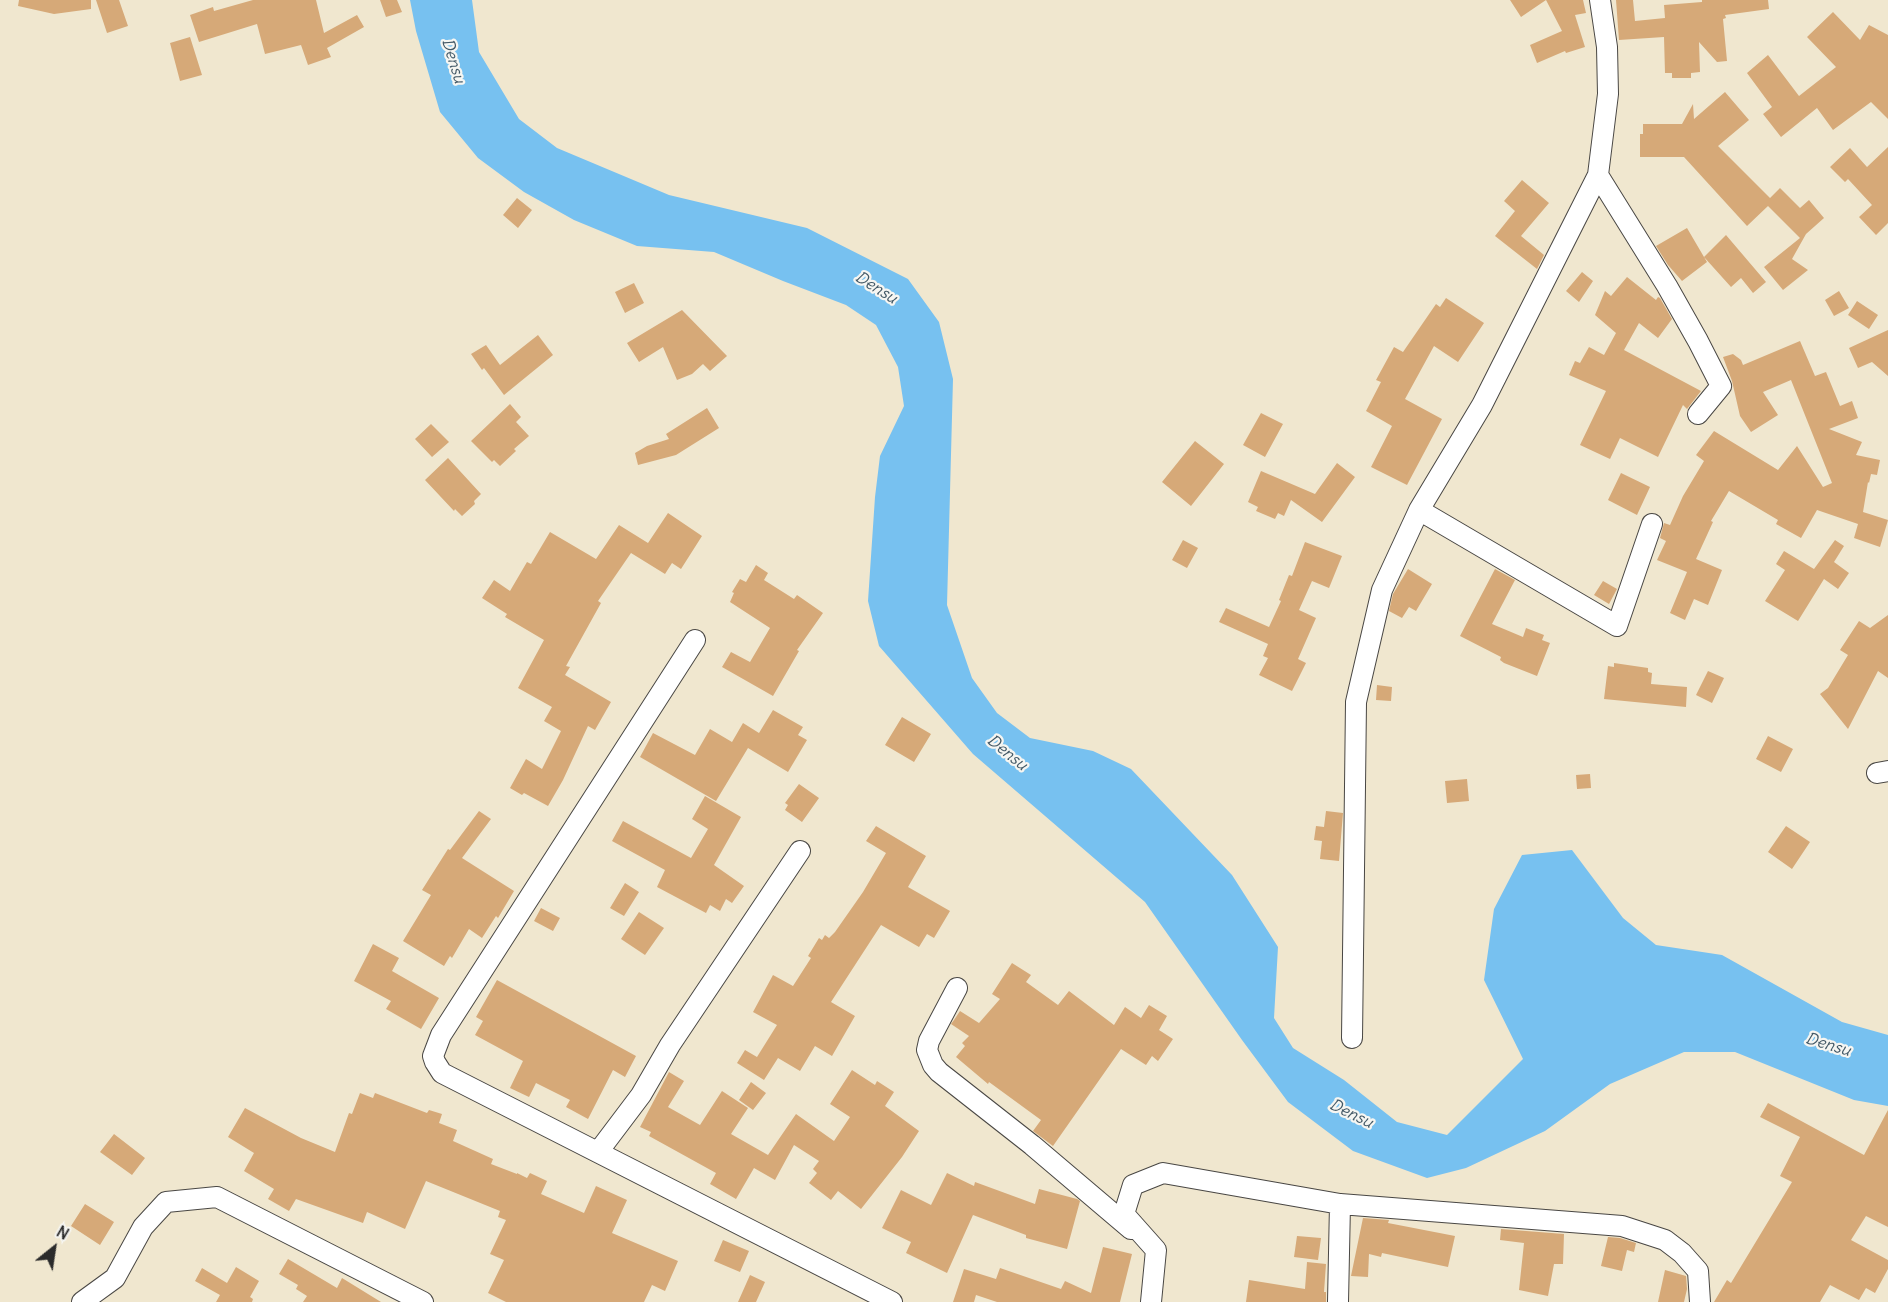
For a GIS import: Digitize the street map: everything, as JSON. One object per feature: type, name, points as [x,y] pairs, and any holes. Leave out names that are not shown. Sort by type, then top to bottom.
[{"type":"street","points":[[1352,1038],[1356,702],[1382,590],[1419,510],[1482,405],[1598,176],[1608,94],[1607,47],[1600,0]]},
{"type":"street","points":[[1598,176],[1667,286],[1698,340],[1720,387],[1698,414]]},
{"type":"street","points":[[1419,510],[1617,626],[1652,525]]},
{"type":"street","points":[[695,640],[441,1035],[433,1056],[442,1074],[892,1302]]},
{"type":"street","points":[[598,1152],[641,1095],[670,1045],[800,851]]},
{"type":"street","points":[[957,988],[928,1041],[927,1050],[933,1065],[1156,1250]]},
{"type":"street","points":[[1151,1302],[1156,1250],[1124,1214],[1132,1185],[1163,1173],[1340,1204],[1623,1226],[1665,1240],[1682,1253],[1698,1271],[1700,1302]]},
{"type":"street","points":[[82,1302],[115,1278],[143,1227],[166,1202],[217,1197],[423,1302]]},
{"type":"street","points":[[1338,1302],[1340,1204]]},
{"type":"water","name":"Densu","points":[[410,0],[472,0],[479,52],[519,119],[557,148],[669,195],[807,228],[908,279],[939,322],[953,379],[947,605],[972,678],[997,713],[1030,738],[1093,751],[1131,769],[1232,875],[1278,947],[1274,1018],[1293,1048],[1344,1080],[1397,1122],[1447,1135],[1523,1059],[1484,980],[1494,909],[1522,855],[1572,850],[1623,918],[1656,945],[1722,955],[1842,1022],[1888,1035],[1888,1106],[1854,1100],[1735,1052],[1684,1052],[1610,1084],[1545,1131],[1466,1168],[1427,1178],[1353,1151],[1288,1102],[1145,902],[973,754],[879,646],[868,601],[875,497],[880,456],[904,406],[898,367],[876,325],[846,305],[714,252],[637,246],[574,220],[524,192],[478,158],[440,112],[416,31]]},
{"type":"building","points":[[19,0],[91,0],[91,9],[54,14],[18,6]]},
{"type":"building","points":[[96,0],[119,0],[128,26],[107,33]]},
{"type":"building","points":[[253,0],[316,0],[324,33],[357,15],[364,27],[327,48],[331,57],[308,65],[301,45],[265,54],[257,24],[199,42],[190,15],[213,7],[214,11]]},
{"type":"building","points":[[380,0],[397,0],[402,12],[386,17]]},
{"type":"building","points":[[1510,0],[1546,0],[1521,17]]},
{"type":"building","points":[[1546,0],[1583,0],[1586,13],[1575,15],[1585,47],[1566,53],[1565,51],[1537,63],[1530,45],[1562,31]]},
{"type":"building","points":[[1616,0],[1633,0],[1635,21],[1665,18],[1664,5],[1702,2],[1702,0],[1768,0],[1769,9],[1725,15],[1726,18],[1723,19],[1727,61],[1717,62],[1699,42],[1700,72],[1691,73],[1691,78],[1672,78],[1672,73],[1665,73],[1664,37],[1619,40]]},
{"type":"building","points":[[1833,12],[1860,40],[1869,25],[1888,35],[1888,119],[1871,102],[1833,130],[1817,108],[1781,137],[1763,114],[1772,107],[1747,73],[1768,55],[1799,96],[1836,67],[1807,37]]},
{"type":"building","points":[[190,37],[202,75],[180,81],[170,43]]},
{"type":"building","points":[[1725,92],[1749,120],[1718,146],[1770,198],[1780,188],[1800,208],[1809,200],[1824,218],[1806,234],[1792,259],[1808,270],[1783,290],[1764,267],[1800,238],[1768,206],[1747,226],[1684,157],[1640,157],[1640,134],[1643,134],[1643,124],[1682,124],[1693,104],[1694,119]]},
{"type":"building","points":[[1888,147],[1888,223],[1876,235],[1859,217],[1872,205],[1848,179],[1845,182],[1830,167],[1850,148],[1867,167]]},
{"type":"building","points":[[1522,180],[1549,203],[1521,236],[1544,255],[1537,269],[1495,236],[1515,211],[1504,201]]},
{"type":"building","points":[[517,198],[532,210],[518,228],[503,215]]},
{"type":"building","points":[[1687,228],[1707,262],[1682,281],[1656,246]]},
{"type":"building","points":[[1726,235],[1766,282],[1753,293],[1741,278],[1731,287],[1704,257]]},
{"type":"building","points":[[1582,272],[1593,281],[1579,302],[1566,291]]},
{"type":"building","points":[[1627,277],[1656,300],[1660,298],[1672,319],[1658,338],[1639,323],[1624,350],[1701,391],[1687,409],[1683,405],[1658,457],[1620,438],[1610,459],[1580,445],[1606,391],[1569,375],[1575,361],[1580,363],[1589,347],[1604,355],[1616,333],[1595,315],[1605,291],[1611,296]]},
{"type":"building","points":[[634,283],[644,303],[625,313],[615,292]]},
{"type":"building","points":[[1839,291],[1849,308],[1834,316],[1825,300]]},
{"type":"building","points":[[1446,298],[1484,323],[1458,362],[1434,346],[1405,399],[1442,419],[1407,485],[1371,467],[1392,426],[1366,411],[1381,382],[1376,380],[1394,347],[1403,352],[1436,304],[1440,307]]},
{"type":"building","points":[[1857,301],[1878,315],[1869,329],[1848,315]]},
{"type":"building","points":[[682,310],[727,356],[710,371],[703,364],[692,374],[677,380],[663,347],[639,362],[627,343]]},
{"type":"building","points":[[1888,330],[1888,376],[1872,362],[1858,368],[1849,348]]},
{"type":"building","points":[[538,335],[553,355],[504,395],[471,354],[486,345],[500,365]]},
{"type":"building","points":[[1800,341],[1815,376],[1826,372],[1840,406],[1852,401],[1858,418],[1829,429],[1862,442],[1856,455],[1880,460],[1877,475],[1871,474],[1868,482],[1863,512],[1888,520],[1880,547],[1854,538],[1858,524],[1817,510],[1801,538],[1776,524],[1778,520],[1729,491],[1711,521],[1713,522],[1696,559],[1722,570],[1708,605],[1694,599],[1685,620],[1670,613],[1687,572],[1657,560],[1666,541],[1660,538],[1664,523],[1670,525],[1683,496],[1704,461],[1696,455],[1714,431],[1778,470],[1797,446],[1823,487],[1832,483],[1791,380],[1763,392],[1778,415],[1751,432],[1740,416],[1732,381],[1723,357],[1733,354],[1741,360],[1743,365]]},
{"type":"building","points":[[510,404],[521,417],[516,422],[529,436],[500,466],[494,460],[492,462],[471,441]]},
{"type":"building","points":[[707,408],[719,428],[676,455],[638,465],[635,453],[647,446],[669,439],[666,434]]},
{"type":"building","points":[[1261,413],[1283,424],[1265,457],[1243,445]]},
{"type":"building","points":[[431,424],[449,442],[432,457],[415,439]]},
{"type":"building","points":[[1195,441],[1224,464],[1191,506],[1162,482]]},
{"type":"building","points":[[448,458],[481,494],[474,501],[475,504],[462,516],[455,509],[454,511],[425,480]]},
{"type":"building","points":[[1337,463],[1355,477],[1322,522],[1291,500],[1284,516],[1278,513],[1275,519],[1256,511],[1258,507],[1248,502],[1261,471],[1315,494]]},
{"type":"building","points":[[1621,473],[1650,487],[1637,515],[1608,500]]},
{"type":"building","points":[[668,513],[702,536],[681,569],[672,563],[665,574],[631,553],[598,601],[601,603],[566,666],[570,667],[565,675],[611,702],[595,730],[588,726],[548,806],[524,793],[522,795],[510,788],[526,759],[542,769],[561,731],[544,721],[552,707],[518,688],[544,640],[505,617],[507,614],[482,598],[494,580],[510,591],[527,562],[531,564],[550,532],[596,559],[619,525],[648,543]]},
{"type":"building","points":[[1183,540],[1198,548],[1187,568],[1172,560]]},
{"type":"building","points":[[1835,540],[1844,546],[1834,562],[1849,573],[1838,589],[1824,579],[1798,621],[1765,601],[1785,570],[1776,564],[1784,551],[1814,569]]},
{"type":"building","points":[[1305,542],[1342,556],[1329,588],[1312,581],[1299,610],[1316,618],[1298,659],[1306,663],[1292,691],[1259,675],[1268,658],[1263,656],[1268,644],[1219,622],[1226,608],[1269,627],[1281,601],[1279,600],[1289,575],[1292,576]]},
{"type":"building","points":[[756,565],[768,573],[764,580],[794,599],[797,595],[823,613],[797,650],[799,651],[773,696],[722,667],[731,652],[750,662],[770,628],[730,602],[734,593],[732,592],[740,579],[746,582]]},
{"type":"building","points":[[1408,569],[1432,584],[1416,611],[1409,607],[1402,618],[1389,611],[1393,594]]},
{"type":"building","points":[[1495,569],[1515,580],[1492,624],[1523,637],[1526,628],[1544,635],[1542,640],[1550,643],[1537,676],[1504,663],[1500,660],[1501,657],[1460,636]]},
{"type":"building","points":[[1603,581],[1617,589],[1609,604],[1594,595]]},
{"type":"building","points":[[1888,615],[1888,678],[1878,671],[1848,729],[1820,694],[1828,688],[1848,655],[1840,650],[1859,621],[1870,628]]},
{"type":"building","points":[[1614,663],[1648,668],[1648,672],[1652,673],[1651,684],[1687,687],[1686,707],[1604,699],[1608,666],[1614,667]]},
{"type":"building","points":[[1708,671],[1724,678],[1712,703],[1696,695]]},
{"type":"building","points":[[1377,685],[1392,687],[1391,701],[1376,700]]},
{"type":"building","points":[[773,710],[803,727],[798,735],[807,740],[788,772],[748,748],[716,801],[640,757],[653,733],[695,755],[710,729],[732,742],[743,723],[759,733]]},
{"type":"building","points":[[902,717],[931,734],[914,762],[885,745]]},
{"type":"building","points":[[1768,736],[1793,749],[1781,772],[1756,759]]},
{"type":"building","points":[[1590,774],[1591,788],[1577,789],[1576,775]]},
{"type":"building","points":[[1467,779],[1469,801],[1447,803],[1445,781]]},
{"type":"building","points":[[799,784],[819,798],[802,822],[785,810],[788,805],[785,803]]},
{"type":"building","points":[[705,796],[741,817],[714,865],[744,886],[732,903],[726,899],[720,911],[710,905],[706,913],[657,887],[665,870],[612,841],[623,821],[691,858],[708,829],[692,819]]},
{"type":"building","points":[[479,811],[491,819],[462,858],[514,891],[498,918],[496,916],[482,938],[469,929],[452,958],[450,956],[444,966],[403,941],[431,895],[422,890],[448,849],[450,850]]},
{"type":"building","points":[[1326,811],[1343,813],[1339,861],[1320,859],[1322,841],[1314,840],[1316,826],[1324,827]]},
{"type":"building","points":[[876,826],[926,856],[908,887],[950,911],[934,938],[927,934],[919,947],[881,925],[831,1002],[855,1016],[832,1056],[815,1046],[800,1071],[778,1058],[764,1080],[737,1063],[745,1050],[757,1057],[777,1025],[753,1012],[773,975],[793,986],[811,958],[808,956],[819,938],[822,940],[825,935],[829,938],[835,932],[863,892],[886,853],[866,841]]},
{"type":"building","points":[[1786,826],[1810,842],[1792,869],[1768,852]]},
{"type":"building","points":[[625,883],[639,892],[624,916],[610,908]]},
{"type":"building","points":[[541,908],[560,918],[553,931],[534,921]]},
{"type":"building","points":[[639,912],[664,928],[645,955],[621,939]]},
{"type":"building","points":[[373,944],[399,958],[392,971],[439,998],[421,1029],[386,1009],[391,1001],[354,981]]},
{"type":"building","points":[[1012,963],[1031,975],[1026,982],[1058,1005],[1069,991],[1114,1025],[1125,1007],[1141,1018],[1149,1005],[1167,1016],[1159,1030],[1173,1039],[1158,1061],[1152,1056],[1146,1065],[1121,1049],[1053,1146],[1033,1131],[1041,1120],[989,1082],[988,1084],[956,1057],[965,1046],[962,1043],[969,1036],[951,1024],[960,1011],[979,1023],[1000,999],[992,994]]},
{"type":"building","points":[[497,980],[636,1056],[625,1077],[613,1070],[588,1119],[566,1107],[570,1100],[536,1083],[529,1097],[510,1088],[523,1061],[475,1035],[483,1021],[476,1017]]},
{"type":"building","points":[[852,1070],[875,1085],[877,1081],[894,1092],[885,1106],[919,1131],[902,1157],[861,1209],[838,1191],[831,1200],[809,1183],[817,1173],[813,1169],[819,1161],[794,1145],[775,1180],[754,1168],[736,1199],[710,1184],[716,1173],[649,1136],[651,1132],[640,1127],[669,1072],[684,1081],[668,1107],[700,1125],[722,1091],[748,1108],[731,1134],[768,1155],[796,1114],[834,1141],[850,1117],[830,1104]]},
{"type":"building","points":[[751,1082],[766,1093],[753,1110],[739,1100]]},
{"type":"building","points":[[360,1093],[373,1098],[375,1093],[427,1113],[429,1110],[442,1114],[439,1123],[457,1130],[453,1141],[493,1159],[491,1164],[527,1178],[530,1173],[547,1181],[541,1194],[584,1213],[596,1186],[627,1200],[612,1233],[678,1261],[665,1291],[652,1285],[644,1302],[506,1302],[488,1293],[504,1260],[490,1254],[506,1220],[498,1217],[500,1211],[426,1181],[405,1229],[367,1212],[363,1223],[296,1199],[289,1211],[268,1199],[274,1189],[244,1171],[254,1153],[228,1137],[245,1108],[301,1138],[335,1152],[349,1113],[352,1114]]},
{"type":"building","points":[[1768,1103],[1864,1155],[1888,1110],[1888,1227],[1866,1216],[1851,1240],[1888,1260],[1888,1269],[1875,1293],[1866,1288],[1859,1300],[1830,1285],[1820,1302],[1714,1302],[1727,1280],[1731,1283],[1792,1182],[1780,1176],[1800,1137],[1760,1117]]},
{"type":"building","points":[[114,1134],[145,1158],[132,1175],[100,1152]]},
{"type":"building","points":[[947,1173],[974,1186],[975,1182],[1035,1204],[1039,1189],[1077,1199],[1080,1201],[1067,1249],[1026,1238],[1026,1235],[973,1215],[947,1273],[906,1253],[911,1242],[882,1228],[901,1190],[931,1205]]},
{"type":"building","points":[[85,1204],[114,1222],[100,1245],[71,1226]]},
{"type":"building","points":[[1363,1218],[1389,1220],[1388,1223],[1455,1236],[1448,1267],[1382,1253],[1381,1257],[1369,1254],[1368,1277],[1351,1276]]},
{"type":"building","points":[[1501,1229],[1564,1234],[1563,1264],[1554,1264],[1548,1296],[1519,1290],[1524,1243],[1500,1240]]},
{"type":"building","points":[[1297,1236],[1321,1238],[1318,1260],[1294,1257]]},
{"type":"building","points":[[1608,1237],[1636,1243],[1634,1252],[1627,1250],[1622,1271],[1601,1266]]},
{"type":"building","points":[[723,1240],[749,1251],[740,1272],[714,1261]]},
{"type":"building","points":[[1103,1247],[1132,1254],[1120,1302],[997,1302],[976,1295],[974,1302],[953,1302],[964,1269],[996,1279],[1000,1268],[1061,1289],[1065,1281],[1091,1293]]},
{"type":"building","points":[[288,1259],[337,1288],[342,1278],[381,1302],[303,1302],[307,1296],[296,1289],[298,1285],[279,1274]]},
{"type":"building","points":[[1307,1262],[1326,1264],[1324,1292],[1326,1292],[1326,1302],[1246,1302],[1249,1280],[1305,1289]]},
{"type":"building","points":[[236,1267],[259,1281],[250,1297],[253,1299],[252,1302],[216,1302],[220,1295],[195,1281],[202,1268],[227,1283]]},
{"type":"building","points":[[1665,1270],[1686,1276],[1687,1289],[1684,1302],[1658,1302]]},
{"type":"building","points":[[750,1275],[765,1282],[756,1302],[738,1302]]}]
